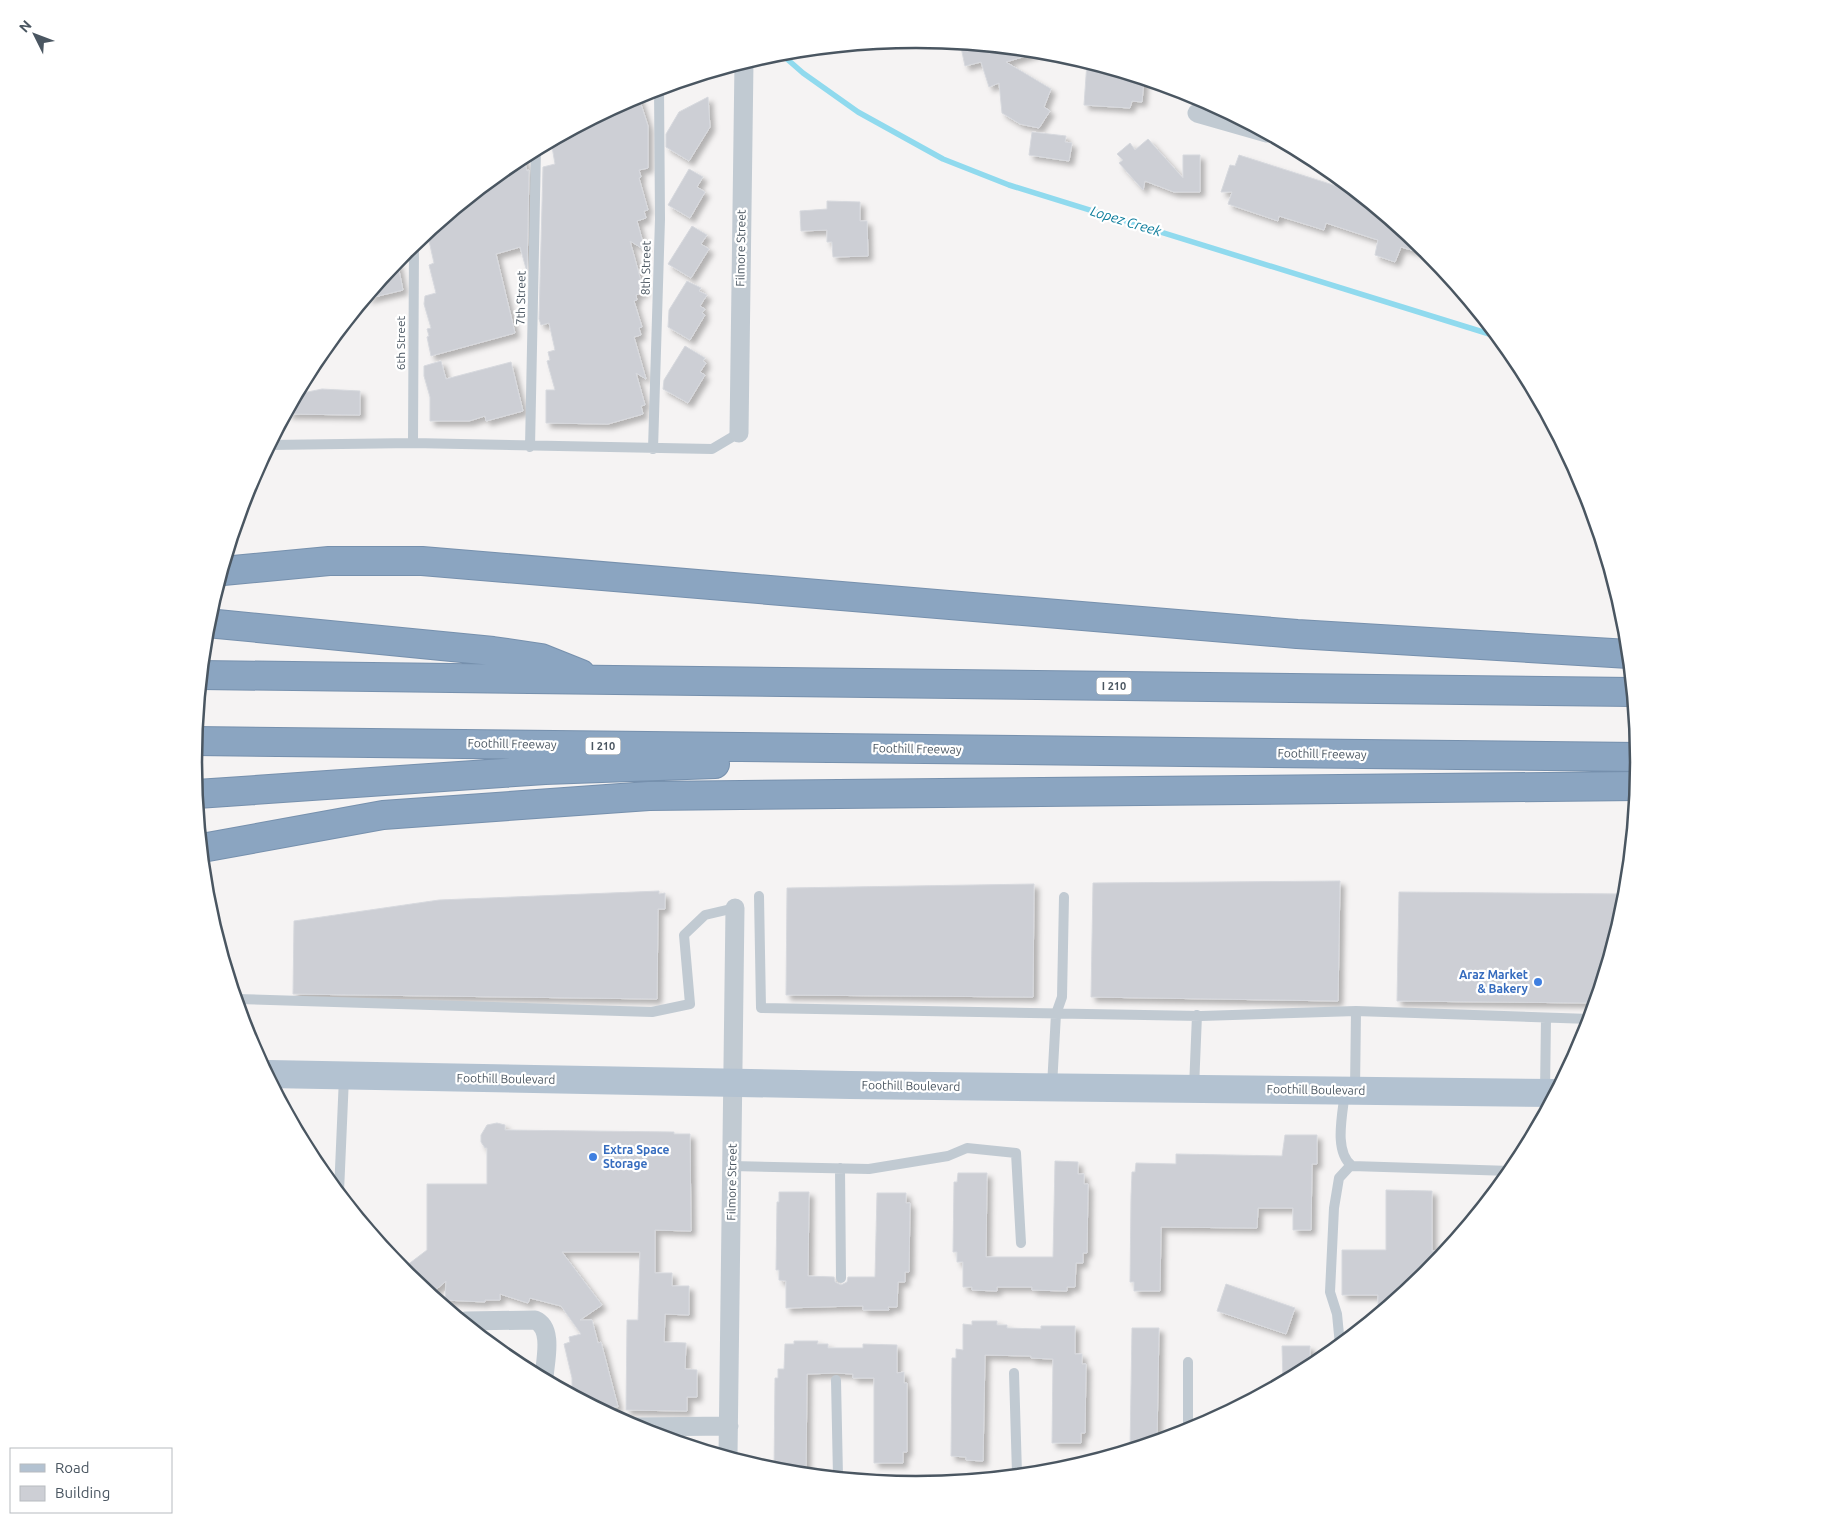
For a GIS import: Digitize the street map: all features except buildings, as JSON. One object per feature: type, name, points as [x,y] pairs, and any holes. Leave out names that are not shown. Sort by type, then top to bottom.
[{"type":"highway","points":[[229,569],[329,561],[422,561],[1297,634],[1622,654]]},
{"type":"highway","points":[[216,624],[493,651],[541,658],[596,681]]},
{"type":"highway","name":"I 210","points":[[208,675],[1627,692]]},
{"type":"highway","name":"Foothill Freeway","points":[[203,741],[1630,757]]},
{"type":"highway","points":[[203,794],[544,770],[703,765],[1011,750]]},
{"type":"highway","points":[[208,847],[383,815],[649,796],[1629,786]]},
{"type":"main road","name":"Foothill Boulevard","points":[[275,1074],[733,1083],[1549,1093]]},
{"type":"street","name":"Filmore Street","points":[[739,433],[744,69]]},
{"type":"street","points":[[1197,113],[1240,125]]},
{"type":"street","name":"Filmore Street","points":[[728,1450],[735,908]]},
{"type":"street","points":[[473,1321],[535,1320],[540,1322],[546,1331],[544,1371]]},
{"type":"street","points":[[658,1427],[729,1426]]},
{"type":"lane","name":"8th Street","points":[[653,449],[660,219],[659,96]]},
{"type":"lane","name":"7th Street","points":[[530,447],[536,158]]},
{"type":"lane","name":"6th Street","points":[[413,443],[414,255]]},
{"type":"lane","points":[[277,445],[413,443],[530,447],[712,449],[739,433]]},
{"type":"lane","points":[[758,896],[761,1008],[1197,1015],[1356,1011],[1582,1019]]},
{"type":"lane","points":[[1052,1087],[1056,1014],[1062,997],[1064,897]]},
{"type":"lane","points":[[243,999],[652,1012],[690,1004],[684,935],[705,915],[735,908]]},
{"type":"lane","points":[[1356,1011],[1350,1091],[1342,1148],[1346,1162],[1351,1166],[1501,1171]]},
{"type":"lane","points":[[1194,1089],[1197,1015]]},
{"type":"lane","points":[[1546,1018],[1550,1091]]},
{"type":"lane","points":[[339,1181],[344,1076]]},
{"type":"lane","points":[[732,1166],[869,1169],[948,1156],[967,1148],[1016,1153],[1021,1243]]},
{"type":"lane","points":[[1339,1336],[1337,1314],[1330,1292],[1334,1208],[1339,1178],[1351,1166]]},
{"type":"lane","points":[[840,1168],[841,1278]]},
{"type":"lane","points":[[1188,1362],[1188,1422]]},
{"type":"lane","points":[[1014,1373],[1017,1468]]},
{"type":"lane","points":[[836,1380],[838,1471]]},
{"type":"waterway","name":"Lopez Creek","points":[[787,59],[803,73],[858,112],[943,159],[1009,185],[1488,333]]},
{"type":"place","name":"Araz Market & Bakery","points":[[1538,982]]},
{"type":"place","name":"Extra Space Storage","points":[[593,1157]]}]
